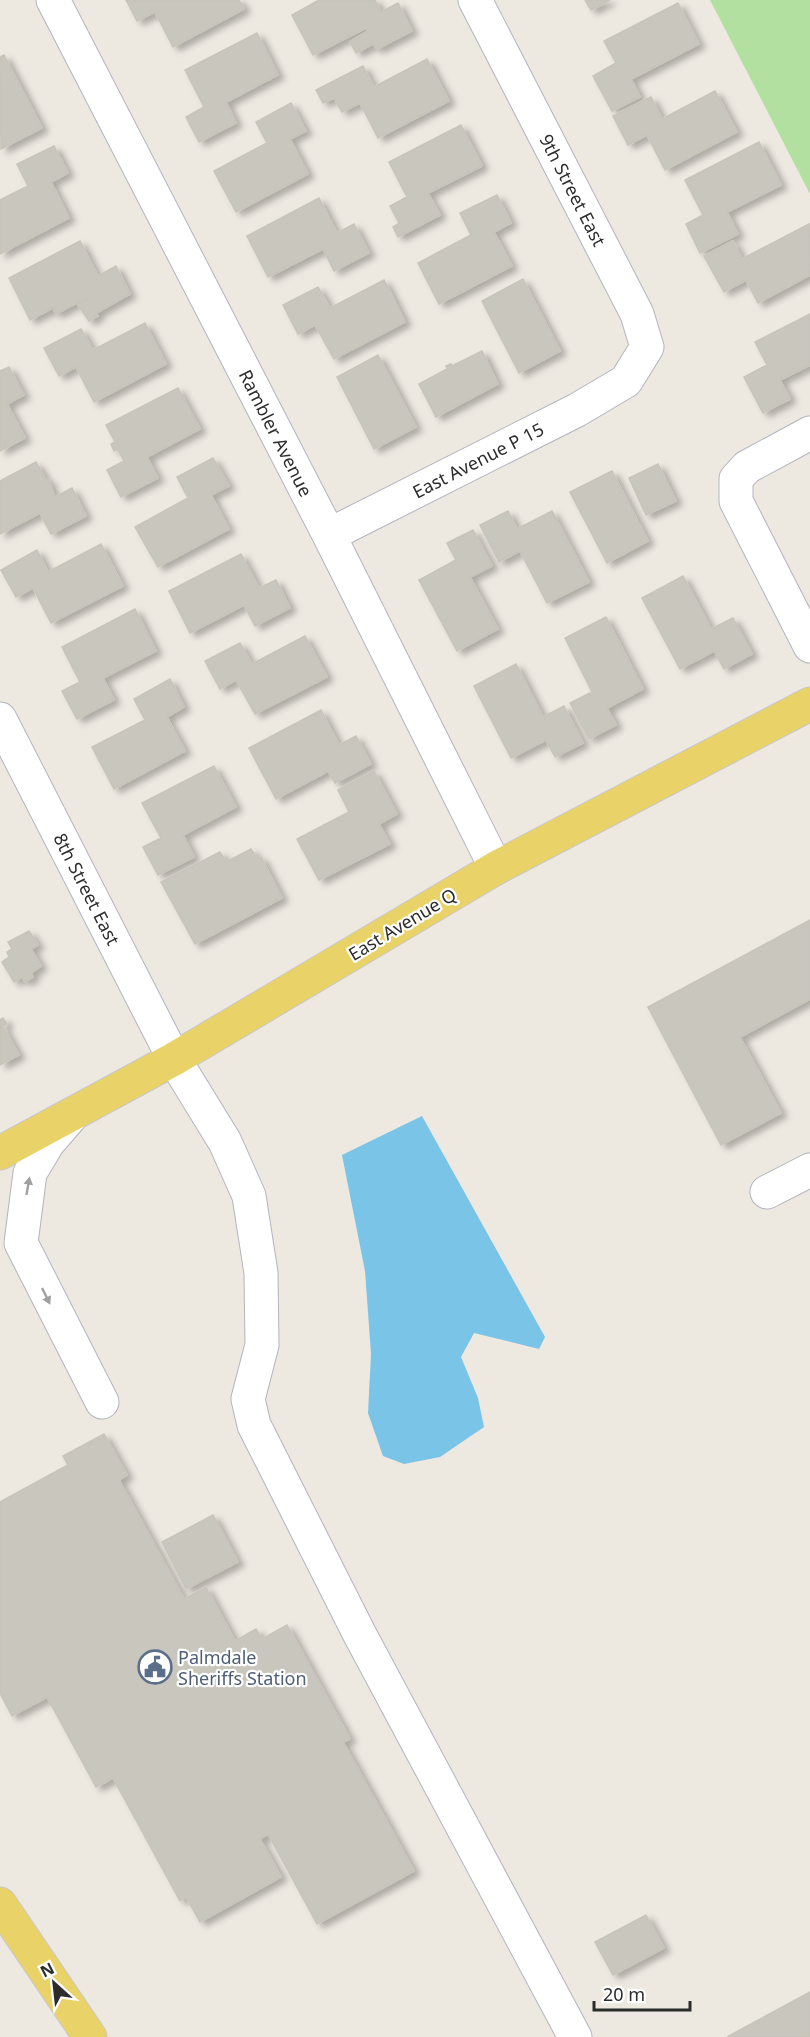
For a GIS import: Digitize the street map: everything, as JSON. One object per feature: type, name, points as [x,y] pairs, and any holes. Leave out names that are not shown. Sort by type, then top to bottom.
[{"type":"main road","name":"East Avenue Q","points":[[0,1153],[174,1059],[496,868],[810,704]]},
{"type":"main road","points":[[0,1905],[90,2037]]},
{"type":"street","name":"Rambler Avenue","points":[[53,0],[329,535],[496,868]]},
{"type":"street","name":"9th Street East","points":[[475,0],[637,314],[647,347],[626,381]]},
{"type":"street","name":"East Avenue P 15","points":[[329,535],[577,410],[626,381]]},
{"type":"street","points":[[810,433],[747,467],[736,479],[736,501],[810,645]]},
{"type":"street","name":"8th Street East","points":[[0,719],[174,1059],[225,1142],[249,1196],[261,1273],[262,1345],[248,1399],[254,1425],[359,1633],[575,2037]]},
{"type":"street","points":[[74,1112],[48,1143],[30,1173],[23,1216],[10,1240],[102,1402]]},
{"type":"street","points":[[767,1192],[810,1170]]},
{"type":"green space","points":[[710,0],[810,0],[810,194]]},
{"type":"water","points":[[422,1116],[545,1337],[539,1349],[474,1333],[461,1357],[478,1398],[484,1427],[440,1457],[404,1464],[383,1456],[368,1413],[371,1354],[365,1271],[342,1155]]},
{"type":"building","points":[[126,0],[239,0],[244,9],[173,47],[155,12],[137,21]]},
{"type":"building","points":[[319,0],[375,0],[381,12],[398,3],[412,31],[377,49],[373,44],[356,53],[350,42],[368,31],[366,28],[313,55],[292,15]]},
{"type":"building","points":[[585,0],[610,0],[591,10]]},
{"type":"building","points":[[678,3],[699,44],[631,79],[640,97],[612,111],[593,76],[616,63],[604,41]]},
{"type":"building","points":[[257,33],[278,75],[226,102],[236,123],[199,142],[186,117],[204,107],[185,70]]},
{"type":"building","points":[[4,55],[42,128],[1,149],[0,57]]},
{"type":"building","points":[[427,59],[449,101],[378,138],[360,103],[342,112],[334,98],[323,103],[316,90],[363,66],[374,87]]},
{"type":"building","points":[[715,91],[737,132],[665,170],[647,135],[628,145],[613,116],[651,97],[662,119]]},
{"type":"building","points":[[291,103],[306,131],[290,139],[308,174],[236,212],[214,171],[267,143],[256,122]]},
{"type":"building","points":[[461,125],[482,166],[428,193],[440,215],[398,237],[393,227],[399,223],[390,206],[407,197],[389,162]]},
{"type":"building","points":[[759,142],[781,185],[727,212],[738,234],[700,253],[686,224],[703,215],[685,180]]},
{"type":"building","points":[[54,146],[68,173],[51,182],[69,218],[0,254],[0,200],[28,186],[17,164]]},
{"type":"building","points":[[497,195],[511,223],[494,232],[512,266],[439,304],[418,263],[471,235],[460,213]]},
{"type":"building","points":[[319,198],[337,233],[354,224],[369,253],[334,271],[323,249],[268,277],[247,236]]},
{"type":"building","points":[[809,224],[810,275],[758,303],[746,280],[724,292],[704,256],[733,241],[742,259]]},
{"type":"building","points":[[80,241],[98,276],[116,266],[130,294],[96,313],[98,316],[89,321],[78,305],[87,300],[86,298],[56,314],[53,308],[30,320],[9,278]]},
{"type":"building","points":[[523,279],[560,351],[519,373],[482,301]]},
{"type":"building","points":[[384,280],[405,322],[334,359],[315,325],[298,334],[283,305],[318,287],[330,308]]},
{"type":"building","points":[[810,314],[810,365],[780,380],[790,399],[763,413],[744,377],[767,365],[755,342]]},
{"type":"building","points":[[145,323],[166,364],[94,402],[76,367],[59,376],[44,348],[81,329],[93,350]]},
{"type":"building","points":[[482,351],[498,384],[436,417],[419,384],[447,369],[446,366],[451,364],[452,366]]},
{"type":"building","points":[[378,355],[416,427],[374,449],[337,377]]},
{"type":"building","points":[[9,367],[24,395],[7,404],[25,438],[0,451],[0,371]]},
{"type":"building","points":[[178,388],[200,429],[147,457],[158,478],[121,497],[107,470],[124,461],[118,449],[114,451],[111,444],[115,442],[106,425]]},
{"type":"building","points":[[213,458],[229,486],[211,495],[229,529],[158,567],[135,527],[188,498],[177,477]]},
{"type":"building","points":[[36,462],[46,480],[48,479],[55,497],[72,488],[86,516],[51,534],[40,513],[0,534],[0,481]]},
{"type":"building","points":[[658,464],[676,501],[646,515],[629,478]]},
{"type":"building","points":[[612,471],[648,541],[607,563],[570,492]]},
{"type":"building","points":[[508,511],[517,529],[552,511],[589,582],[547,603],[520,551],[499,562],[480,525]]},
{"type":"building","points":[[473,530],[492,566],[470,577],[498,629],[457,651],[419,580],[456,560],[447,543]]},
{"type":"building","points":[[101,544],[123,586],[51,623],[33,588],[16,597],[1,570],[37,550],[48,572]]},
{"type":"building","points":[[241,554],[259,588],[276,580],[290,608],[255,626],[244,605],[190,633],[169,591]]},
{"type":"building","points":[[683,576],[711,629],[733,618],[752,654],[724,669],[714,651],[680,669],[642,598]]},
{"type":"building","points":[[135,609],[156,651],[103,678],[114,700],[77,719],[62,691],[80,682],[62,647]]},
{"type":"building","points":[[606,617],[643,689],[607,708],[616,725],[589,739],[570,703],[592,692],[565,638]]},
{"type":"building","points":[[305,636],[327,677],[255,714],[236,680],[220,689],[205,661],[240,643],[252,664]]},
{"type":"building","points":[[516,664],[543,717],[564,706],[583,743],[555,757],[546,740],[511,758],[474,686]]},
{"type":"building","points":[[170,679],[184,707],[167,717],[185,751],[114,789],[92,747],[145,720],[134,699]]},
{"type":"building","points":[[321,710],[339,745],[356,736],[371,764],[335,783],[328,771],[276,799],[249,748]]},
{"type":"building","points":[[214,766],[236,807],[183,835],[194,857],[158,875],[143,847],[161,838],[142,803]]},
{"type":"building","points":[[374,771],[397,814],[379,824],[390,844],[319,880],[297,839],[349,812],[338,790]]},
{"type":"building","points":[[251,849],[257,859],[261,857],[282,898],[195,944],[161,882],[220,852],[226,862]]},
{"type":"building","points":[[810,920],[810,999],[740,1037],[781,1113],[721,1145],[648,1007]]},
{"type":"building","points":[[29,931],[38,945],[31,949],[41,966],[31,973],[33,977],[25,982],[22,977],[14,982],[2,962],[9,957],[7,952],[12,949],[8,942]]},
{"type":"building","points":[[3,1018],[7,1024],[3,1026],[19,1055],[0,1065],[0,1020]]},
{"type":"building","name":"Palmdale Sheriffs Station","points":[[104,1434],[127,1475],[119,1480],[184,1599],[206,1587],[235,1641],[256,1629],[262,1639],[287,1625],[350,1739],[343,1742],[414,1871],[317,1924],[268,1834],[260,1839],[281,1877],[200,1922],[186,1897],[180,1901],[113,1778],[96,1787],[47,1697],[12,1716],[0,1693],[0,1502],[68,1465],[63,1456]]},
{"type":"building","points":[[213,1515],[238,1562],[186,1589],[162,1542]]},
{"type":"building","points":[[646,1915],[664,1948],[613,1975],[595,1942]]},
{"type":"building","points":[[810,1992],[810,2037],[727,2037]]},
{"type":"place","name":"Palmdale Sheriffs Station","points":[[155,1667]]}]
